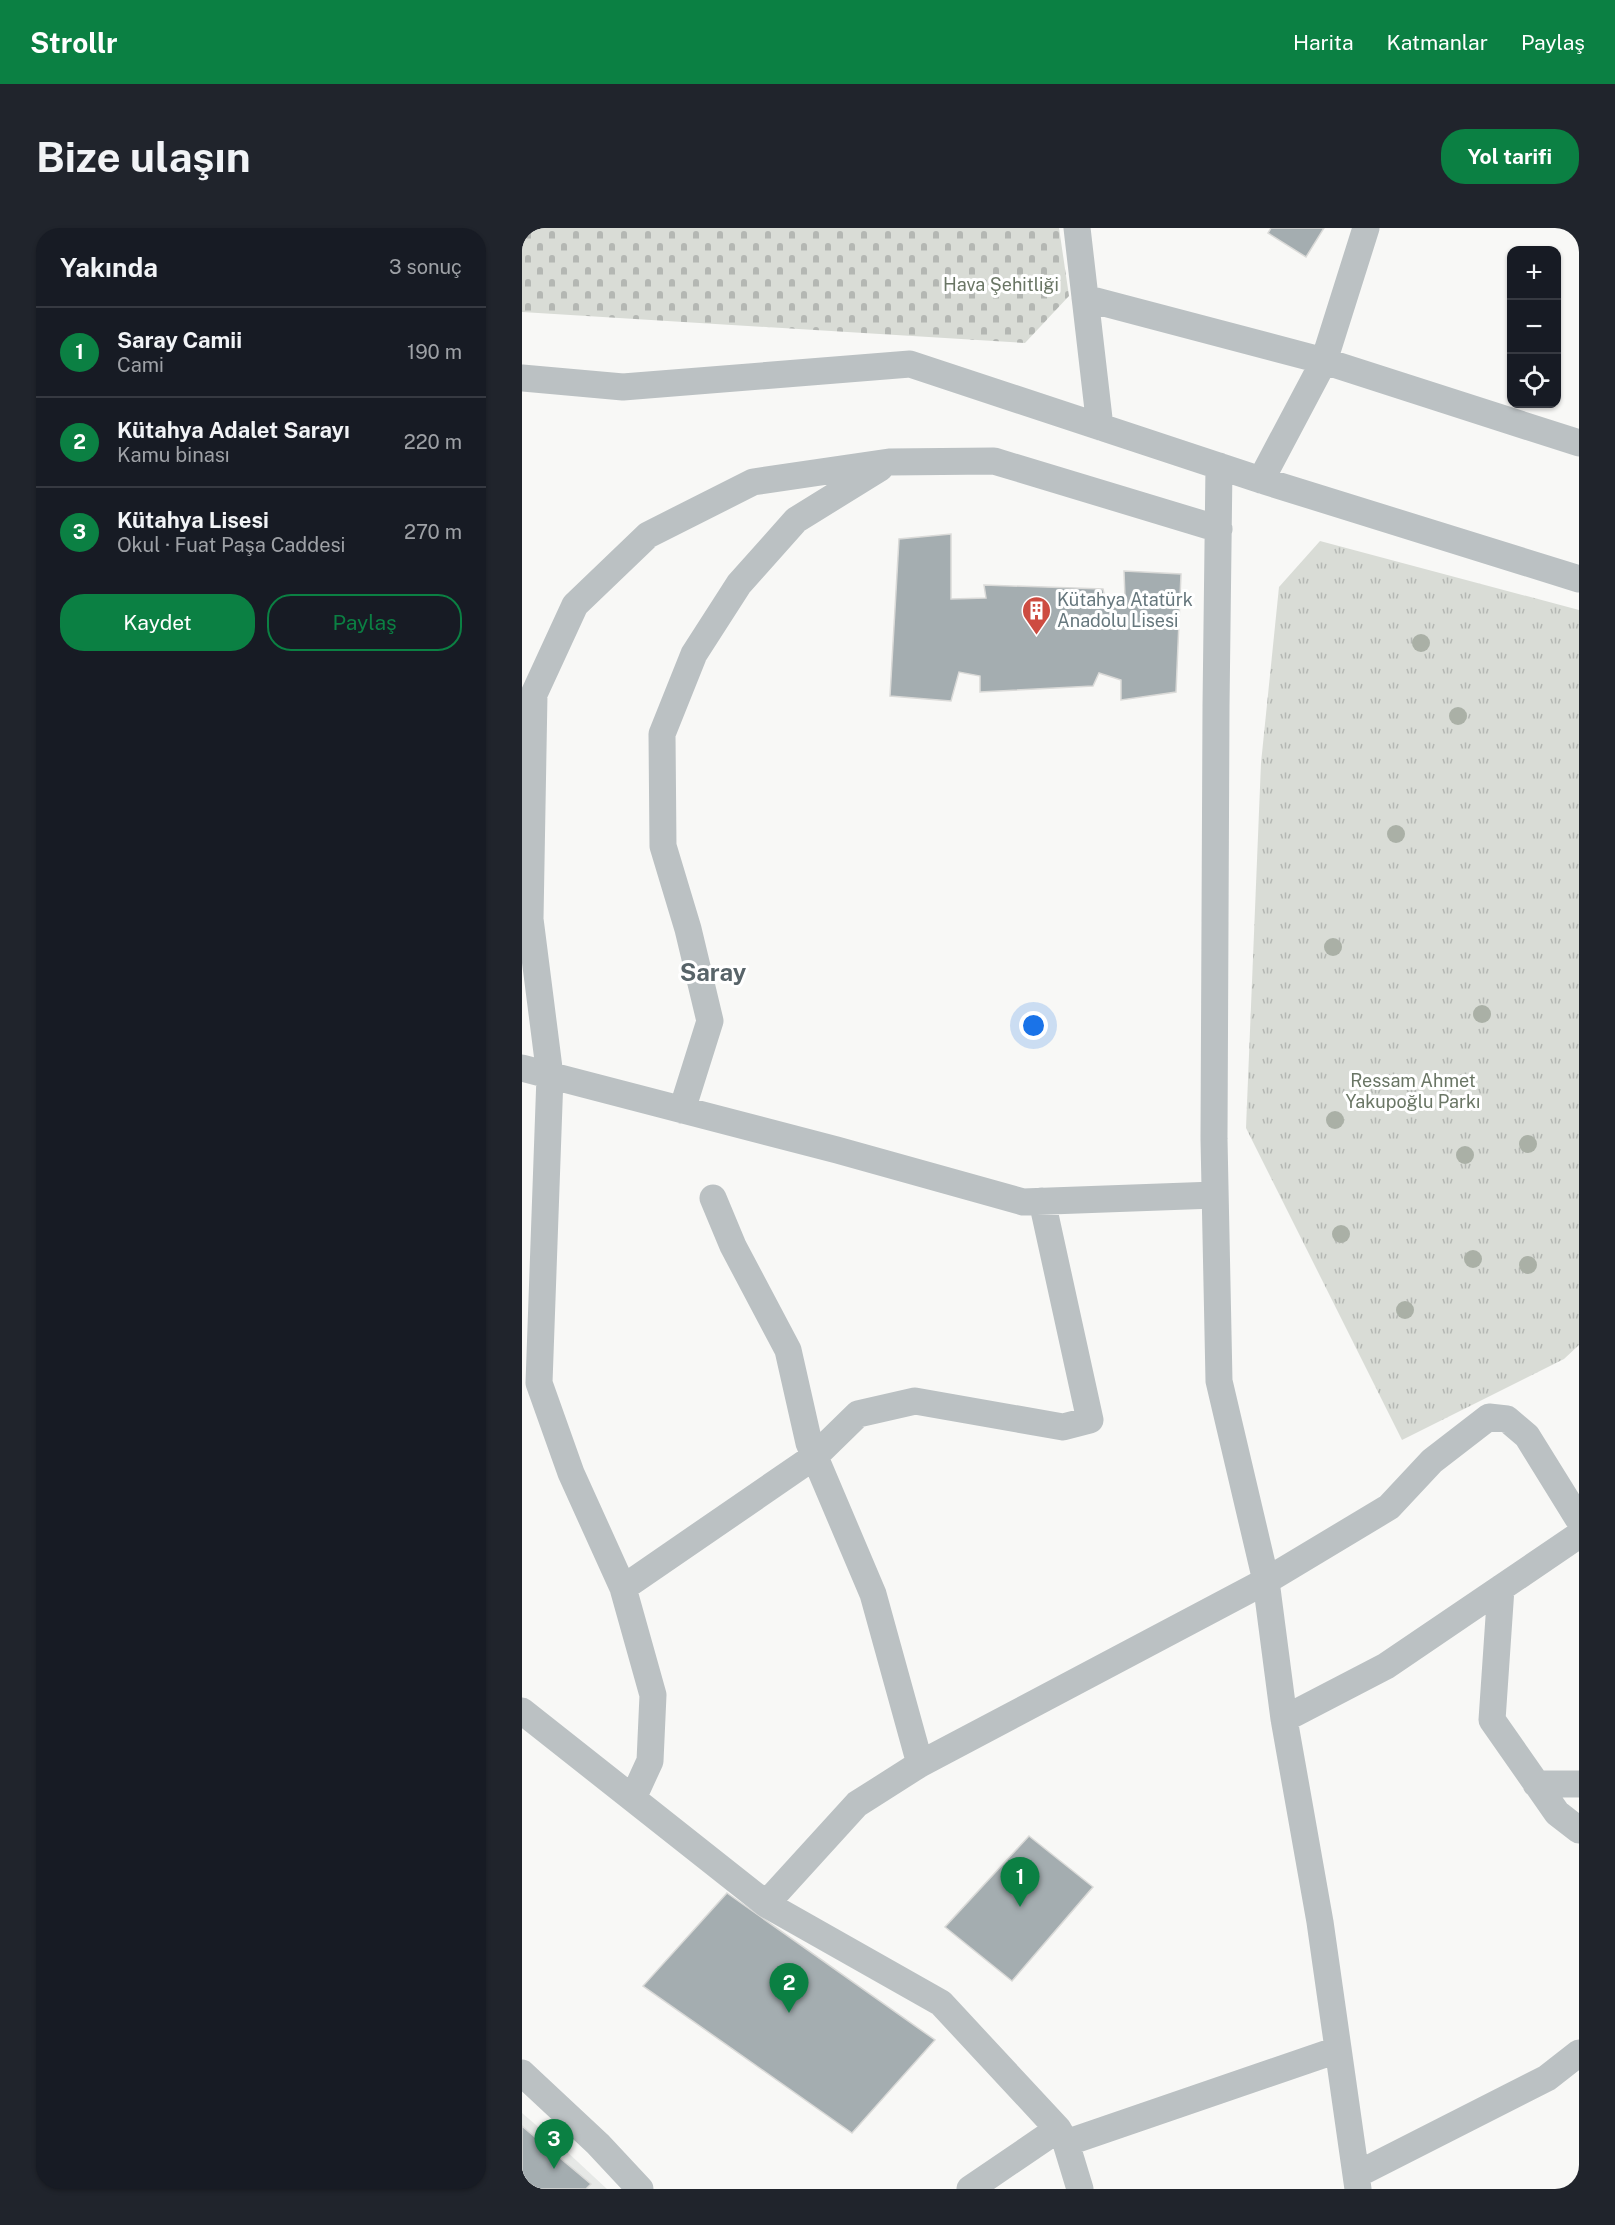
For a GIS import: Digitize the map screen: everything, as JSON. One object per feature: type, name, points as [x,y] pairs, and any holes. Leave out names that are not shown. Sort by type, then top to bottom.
[{"type":"street","points":[[1077,228],[1100,427]]},
{"type":"street","points":[[1261,480],[1324,361],[1366,228]]},
{"type":"street","points":[[1085,298],[1324,361],[1579,443]]},
{"type":"street","points":[[522,378],[623,387],[910,364],[1261,480],[1579,579]]},
{"type":"street","points":[[633,1798],[650,1761],[653,1695],[623,1588],[571,1473],[538,1383],[531,1350],[550,1076],[530,920],[534,694],[575,605],[648,535],[753,482],[889,462],[994,461],[1219,529]]},
{"type":"street","points":[[682,1110],[710,1021],[688,929],[663,846],[662,734],[694,654],[739,584],[796,520],[889,462]]},
{"type":"street","points":[[1220,466],[1216,706],[1215,1195],[1219,1381],[1266,1581],[1284,1719],[1320,1922],[1357,2182],[1547,2078],[1579,2053]]},
{"type":"street","points":[[522,1068],[1023,1202],[1215,1195]]},
{"type":"street","points":[[713,1198],[734,1246],[788,1350],[809,1443],[873,1594],[920,1764]]},
{"type":"street","points":[[623,1588],[815,1456],[858,1414],[915,1401],[1063,1427],[1090,1420],[1042,1201]]},
{"type":"street","points":[[766,1904],[857,1804],[920,1764],[1266,1581],[1389,1507],[1432,1461],[1489,1417],[1507,1419],[1527,1437],[1579,1520]]},
{"type":"street","points":[[1284,1719],[1386,1666],[1579,1535]]},
{"type":"street","points":[[1501,1588],[1492,1720],[1557,1813],[1579,1830]]},
{"type":"street","points":[[522,1711],[766,1904],[941,2003],[1062,2136],[1080,2189]]},
{"type":"street","points":[[1536,1784],[1579,1784]]},
{"type":"street","points":[[970,2189],[1062,2136],[1337,2049]]},
{"type":"street","points":[[522,2073],[598,2144],[640,2189]]},
{"type":"shaded area","points":[[522,2113],[564,2149],[607,2189],[522,2189]]},
{"type":"green space","name":"Hava Şehitliği","points":[[522,228],[1059,228],[1069,296],[1025,343],[522,312]]},
{"type":"green space","name":"Ressam Ahmet Yakupoğlu Parkı","points":[[1320,541],[1579,610],[1579,1345],[1564,1359],[1402,1440],[1246,1128],[1261,763],[1279,587]]},
{"type":"building","points":[[1271,228],[1324,228],[1306,257],[1268,233]]},
{"type":"building","name":"Kütahya Atatürk Anadolu Lisesi","points":[[951,534],[951,599],[986,598],[984,585],[1103,589],[1105,598],[1125,598],[1124,571],[1181,574],[1176,692],[1121,700],[1121,680],[1099,673],[1093,686],[980,692],[980,676],[959,672],[951,701],[890,696],[899,539]]},
{"type":"building","points":[[1029,1836],[1093,1887],[1012,1981],[945,1927]]},
{"type":"building","points":[[727,1893],[935,2040],[852,2133],[643,1986]]},
{"type":"building","points":[[522,2126],[591,2184],[586,2189],[522,2189]]},
{"type":"place","name":"Kütahya Atatürk Anadolu Lisesi","points":[[1036,636]]},
{"type":"place","name":"Saray Camii","points":[[1020,1907]]},
{"type":"place","name":"Kütahya Adalet Sarayı","points":[[789,2013]]},
{"type":"place","name":"Kütahya Lisesi","points":[[554,2169]]},
{"type":"district","name":"Saray","points":[[713,973]]}]
